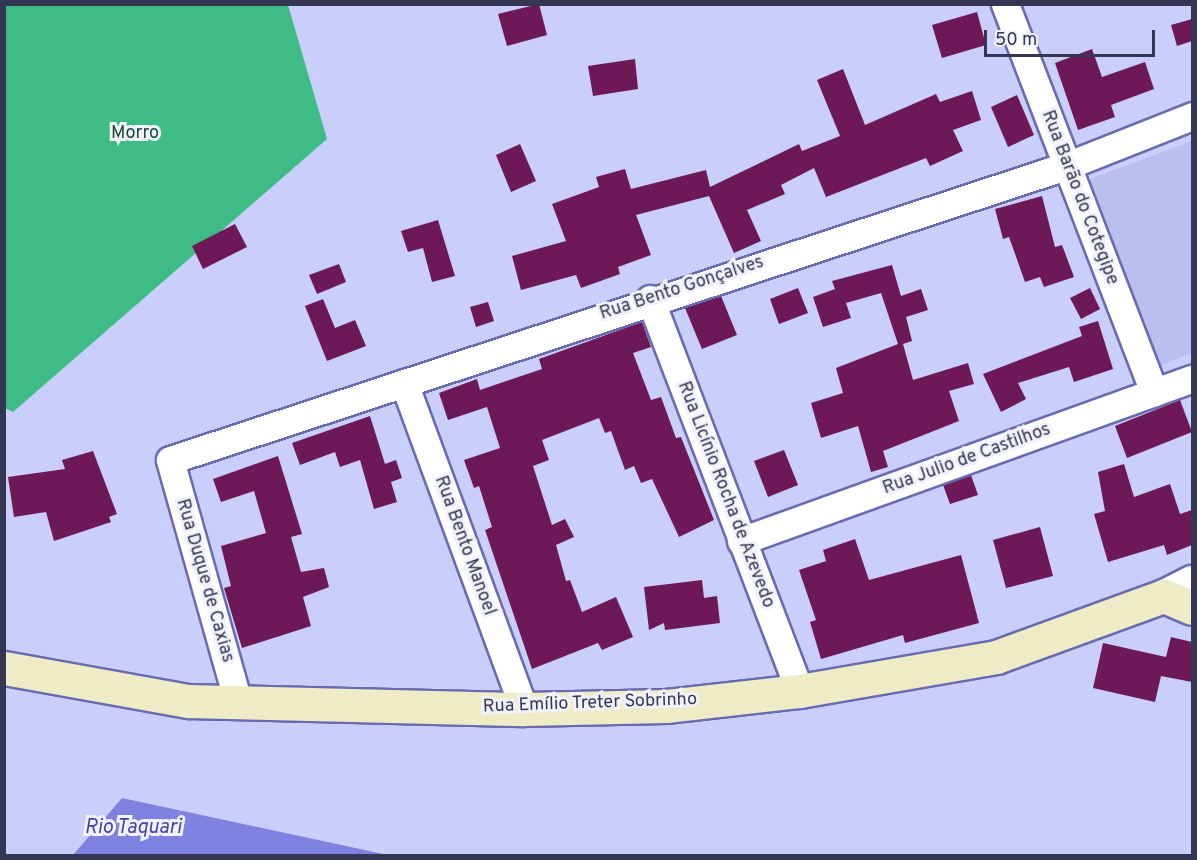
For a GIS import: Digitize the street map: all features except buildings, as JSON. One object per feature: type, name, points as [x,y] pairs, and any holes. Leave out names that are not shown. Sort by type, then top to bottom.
[{"type":"main road","name":"Rua Emílio Treter Sobrinho","points":[[4,668],[188,701],[524,709],[666,706],[800,691],[996,657],[1183,595]]},
{"type":"street","name":"Rua Barão do Cotegipe","points":[[1005,4],[1154,392]]},
{"type":"street","name":"Rua Bento Gonçalves","points":[[170,460],[650,299],[1066,166],[1192,116]]},
{"type":"street","name":"Rua Licínio Rocha de Azevedo","points":[[650,299],[800,691]]},
{"type":"street","name":"Rua Julio de Castilhos","points":[[741,541],[1192,379]]},
{"type":"street","name":"Rua Bento Manoel","points":[[404,383],[524,709]]},
{"type":"street","name":"Rua Duque de Caxias","points":[[170,460],[238,702]]},
{"type":"shaded area","points":[[1192,141],[1192,353],[1159,366],[1090,179]]},
{"type":"green space","name":"Morro","points":[[5,5],[288,5],[327,139],[13,412],[5,408]]},
{"type":"water","name":"Rio Taquari","points":[[122,798],[388,855],[73,855]]}]
